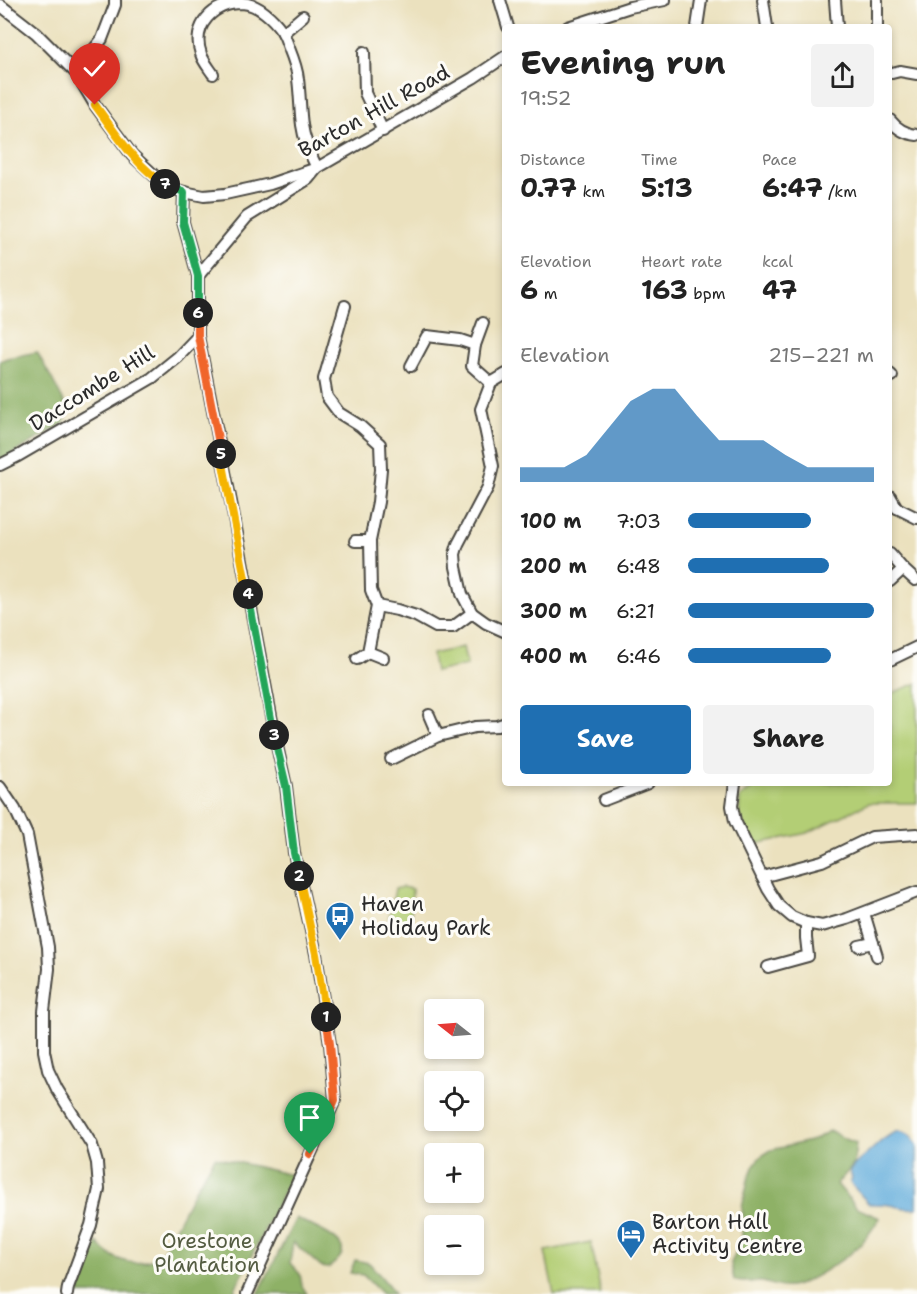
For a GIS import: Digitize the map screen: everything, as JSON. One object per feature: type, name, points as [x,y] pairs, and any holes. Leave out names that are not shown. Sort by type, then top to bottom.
[{"type":"street","points":[[76,73],[102,39],[116,0]]},
{"type":"street","points":[[500,0],[507,24]]},
{"type":"street","points":[[577,24],[630,7],[665,0]]},
{"type":"street","points":[[697,24],[701,0]]},
{"type":"street","points":[[763,0],[767,24]]},
{"type":"street","points":[[835,0],[837,24]]},
{"type":"street","points":[[877,0],[877,24]]},
{"type":"street","points":[[198,276],[247,217],[308,178],[317,168],[308,150],[302,125],[298,78],[293,60],[283,33],[272,19],[258,8],[243,3],[228,5],[212,12],[202,22],[198,36],[201,55],[213,74]]},
{"type":"street","points":[[0,5],[36,33],[76,73],[95,105],[132,155],[159,180],[171,188],[184,192],[183,222],[198,276],[198,336],[233,510],[274,736],[286,786],[294,853],[316,954],[330,1044],[335,1100],[247,1294]]},
{"type":"street","points":[[283,33],[303,16]]},
{"type":"street","points":[[364,52],[365,93],[383,130]]},
{"type":"street","name":"Barton Hill Road","points":[[184,192],[204,196],[225,194],[270,184],[317,168],[473,78],[502,59]]},
{"type":"street","points":[[892,73],[900,71],[917,74]]},
{"type":"street","points":[[892,122],[902,131],[917,135]]},
{"type":"street","points":[[345,306],[324,379],[327,397],[339,413],[360,426],[381,444],[378,502],[370,541],[371,590],[377,606],[368,652],[357,660]]},
{"type":"street","points":[[483,323],[475,345],[472,366],[491,383]]},
{"type":"street","name":"Daccombe Hill","points":[[0,465],[152,378],[178,357],[198,336]]},
{"type":"street","points":[[411,366],[427,336],[460,340],[475,345]]},
{"type":"street","points":[[502,376],[491,383],[481,409],[493,466],[488,487],[458,543],[455,554],[462,594],[472,612],[486,623],[502,630]]},
{"type":"street","points":[[893,512],[917,518]]},
{"type":"street","points":[[355,542],[370,541]]},
{"type":"street","points":[[892,556],[915,580]]},
{"type":"street","points":[[892,579],[903,569]]},
{"type":"street","points":[[377,606],[416,616],[436,627],[453,627],[472,612]]},
{"type":"street","points":[[892,659],[917,647]]},
{"type":"street","points":[[368,652],[383,658]]},
{"type":"street","points":[[429,715],[438,736]]},
{"type":"street","points":[[391,759],[438,736],[475,727],[502,724]]},
{"type":"street","points":[[604,800],[639,786]]},
{"type":"street","points":[[735,786],[732,807],[735,821],[768,889],[779,906],[792,917],[822,926],[864,913],[917,892]]},
{"type":"street","points":[[0,787],[15,808],[27,835],[48,947],[44,1011],[44,1051],[48,1070],[57,1089],[92,1145],[97,1163],[99,1189],[91,1225],[67,1294]]},
{"type":"street","points":[[762,877],[822,861],[872,837],[917,834]]},
{"type":"street","points":[[864,913],[877,956]]},
{"type":"street","points":[[768,968],[808,956],[807,923]]},
{"type":"street","points":[[859,946],[873,943]]},
{"type":"green space","points":[[37,352],[69,412],[63,424],[0,461],[0,361]]},
{"type":"green space","points":[[463,647],[467,665],[435,672],[432,654]]},
{"type":"green space","points":[[917,683],[917,803],[869,803],[807,833],[752,845],[739,814],[740,798],[755,786],[892,786],[892,693]]},
{"type":"green space","points":[[402,887],[412,889],[411,919],[398,926],[391,925],[389,919],[395,889]]},
{"type":"green space","points":[[829,1131],[856,1143],[854,1164],[837,1184],[857,1208],[880,1218],[852,1252],[826,1270],[797,1285],[783,1287],[763,1282],[734,1280],[731,1263],[742,1238],[742,1207],[754,1165],[760,1157],[771,1150],[814,1140]]},
{"type":"green space","name":"Orestone Plantation","points":[[215,1157],[292,1175],[235,1289],[235,1294],[78,1294],[97,1242],[111,1255],[127,1262],[144,1262],[161,1255],[194,1191]]},
{"type":"green space","points":[[296,1218],[335,1239],[342,1248],[340,1257],[328,1268],[321,1267],[293,1242],[290,1263],[300,1274],[302,1286],[307,1294],[258,1294]]},
{"type":"green space","points":[[591,1242],[601,1294],[554,1294],[545,1251]]},
{"type":"green space","points":[[355,1260],[369,1263],[394,1294],[382,1294],[363,1275],[350,1273]]},
{"type":"water","points":[[898,1131],[909,1135],[917,1145],[917,1208],[869,1204],[850,1183],[852,1179],[850,1171],[856,1164],[885,1138]]},
{"type":"place","name":"Haven Holiday Park","points":[[340,942]]},
{"type":"place","name":"Barton Hall Activity Centre","points":[[631,1260]]},
{"type":"route","points":[[95,105],[132,155],[159,180],[171,188],[184,192],[183,222],[198,276],[198,336],[233,510],[274,736],[286,786],[294,853],[316,954],[330,1044],[335,1100],[310,1154]]}]
